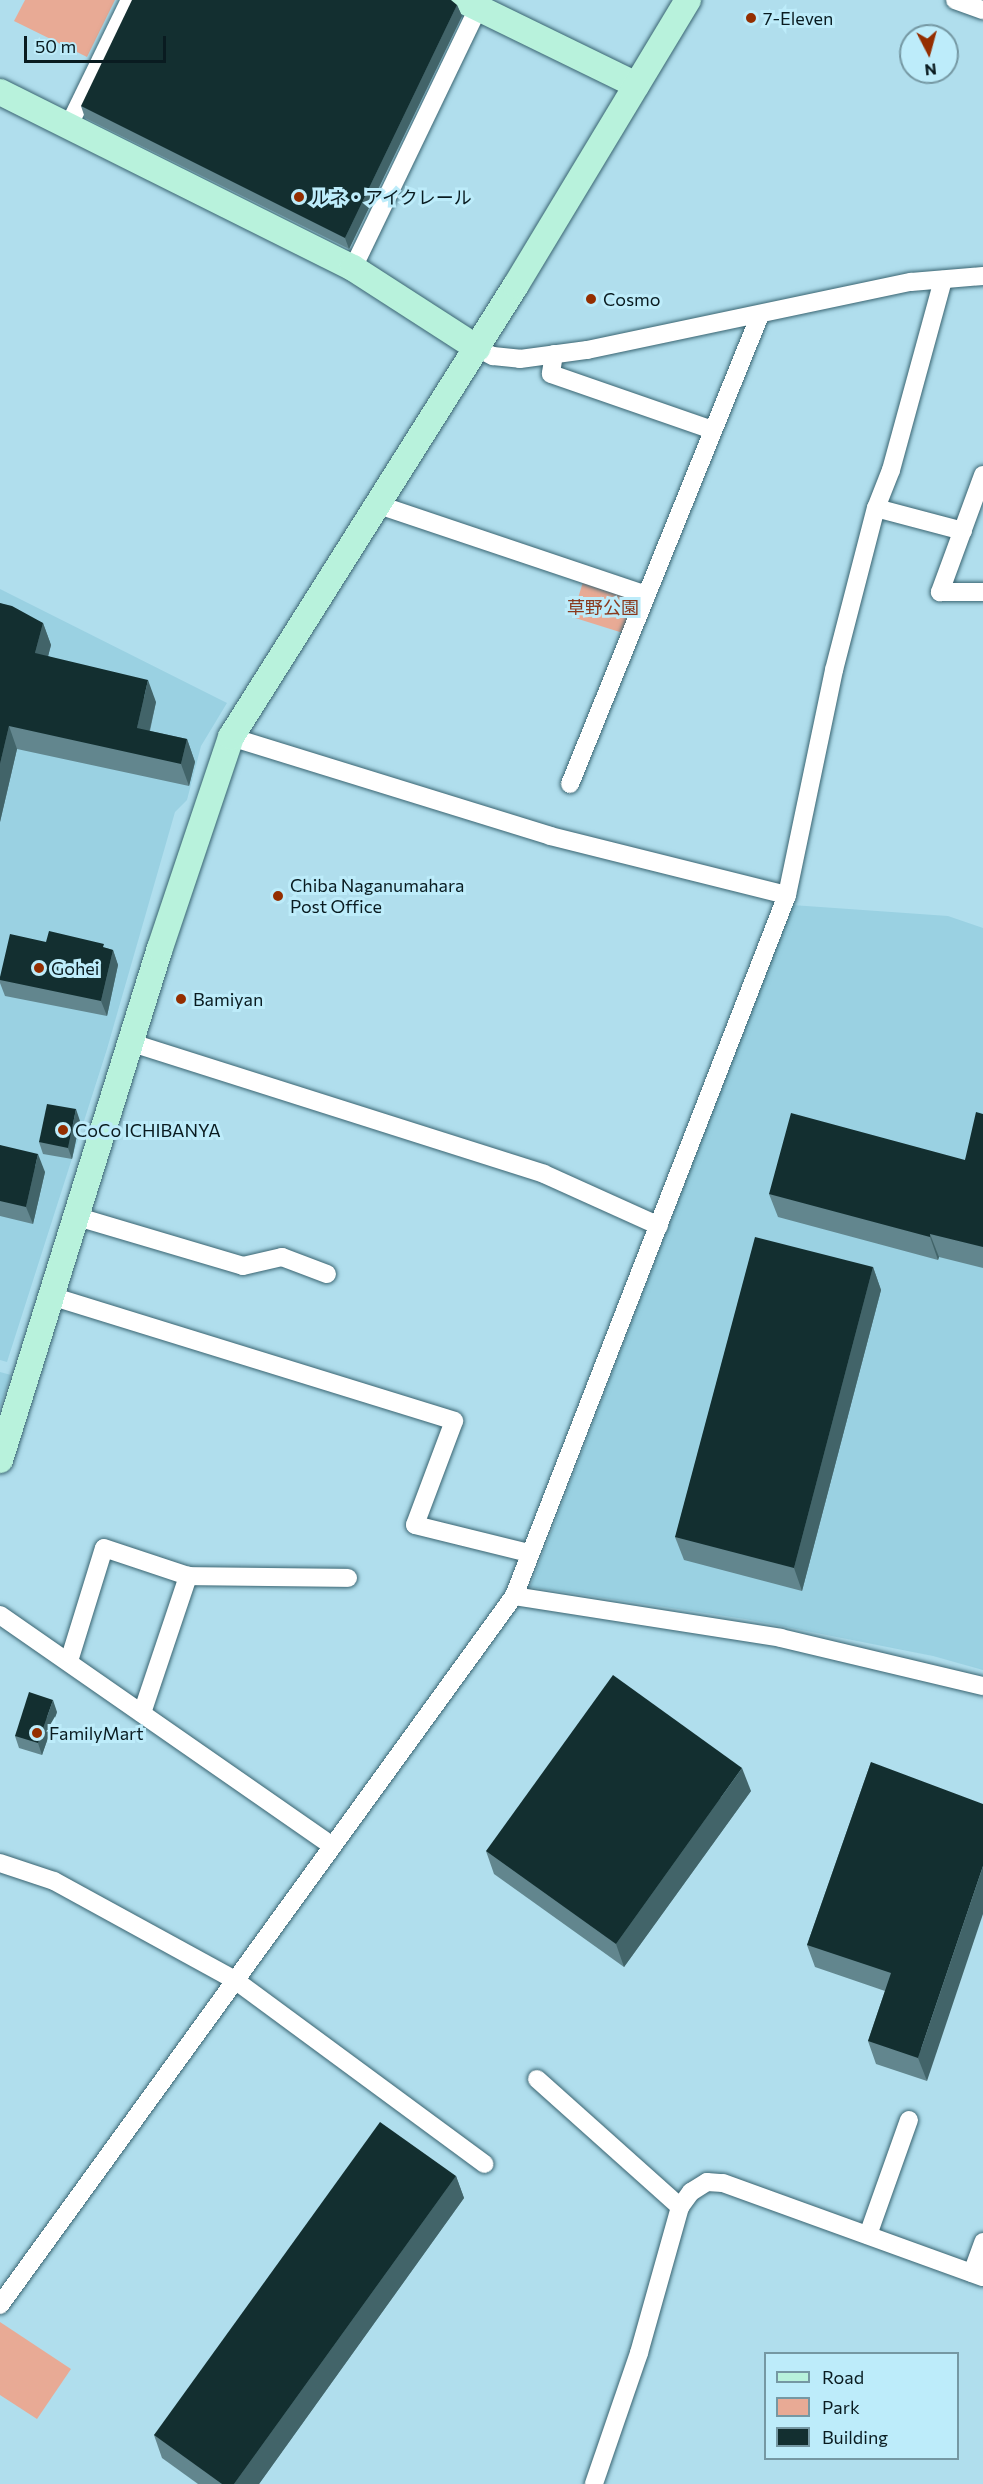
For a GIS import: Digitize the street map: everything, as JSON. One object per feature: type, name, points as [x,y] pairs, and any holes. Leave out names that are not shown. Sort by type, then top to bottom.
[{"type":"street","points":[[68,127],[130,0]]},
{"type":"street","points":[[0,1460],[217,769],[231,737],[477,348],[688,0]]},
{"type":"street","points":[[955,0],[983,10]]},
{"type":"street","points":[[353,268],[474,3],[636,85]]},
{"type":"street","points":[[0,92],[353,268],[493,356],[520,359],[554,354],[760,315],[911,282],[983,276]]},
{"type":"street","points":[[0,2305],[331,1845],[514,1596],[659,1226],[716,1068],[787,895],[834,670],[876,508],[891,470],[943,280]]},
{"type":"street","points":[[570,784],[760,315]]},
{"type":"street","points":[[554,354],[551,374],[713,430]]},
{"type":"street","points":[[983,475],[940,592],[983,592]]},
{"type":"street","points":[[379,505],[646,595]]},
{"type":"street","points":[[876,508],[963,531]]},
{"type":"street","points":[[231,737],[550,836],[787,895]]},
{"type":"street","points":[[132,1043],[544,1174],[659,1226]]},
{"type":"street","points":[[78,1216],[243,1266],[282,1257],[327,1274]]},
{"type":"street","points":[[51,1296],[454,1420],[415,1525],[529,1553]]},
{"type":"street","points":[[69,1661],[105,1548],[188,1576],[348,1578]]},
{"type":"street","points":[[142,1713],[188,1576]]},
{"type":"street","points":[[514,1596],[781,1638],[983,1686]]},
{"type":"street","points":[[0,1615],[331,1845]]},
{"type":"street","points":[[0,1863],[54,1881],[235,1980],[485,2164]]},
{"type":"street","points":[[537,2079],[681,2207]]},
{"type":"street","points":[[867,2235],[909,2120]]},
{"type":"street","points":[[594,2484],[639,2353],[681,2207],[691,2192],[707,2182],[723,2183],[977,2275],[983,2242]]},
{"type":"shaded area","points":[[0,589],[227,703],[201,746],[187,800],[175,812],[107,1049],[7,1362],[0,1360]]},
{"type":"shaded area","points":[[792,905],[948,916],[983,928],[983,1670],[933,1656],[745,1619],[530,1587]]},
{"type":"shaded area","points":[[0,1372],[11,1375],[0,1408]]},
{"type":"green space","points":[[25,0],[115,0],[87,57],[14,21]]},
{"type":"green space","name":"草野公園","points":[[583,582],[634,598],[623,633],[572,617]]},
{"type":"green space","points":[[0,2322],[71,2369],[37,2419],[0,2395]]},
{"type":"building","name":"ルネ・アイクレール","points":[[132,0],[451,0],[457,5],[345,238],[81,106]]},
{"type":"building","points":[[0,603],[12,606],[43,623],[35,653],[148,680],[137,728],[187,739],[181,764],[9,726],[0,764]]},
{"type":"building","points":[[49,931],[104,944],[103,947],[113,950],[101,1001],[0,980],[10,934],[46,942]]},
{"type":"building","points":[[47,1104],[76,1109],[68,1148],[39,1142]]},
{"type":"building","points":[[976,1112],[983,1114],[983,1247],[930,1234],[930,1237],[769,1194],[791,1113],[965,1160]]},
{"type":"building","points":[[0,1145],[38,1154],[26,1207],[0,1201]]},
{"type":"building","points":[[755,1237],[873,1267],[794,1568],[675,1537]]},
{"type":"building","points":[[613,1675],[742,1768],[616,1944],[486,1851]]},
{"type":"building","points":[[29,1692],[53,1700],[38,1743],[15,1736]]},
{"type":"building","points":[[871,1762],[983,1804],[983,1866],[918,2058],[868,2041],[891,1973],[807,1945]]},
{"type":"building","points":[[380,2122],[456,2176],[234,2484],[222,2484],[154,2435]]},
{"type":"place","name":"7-Eleven","points":[[751,18]]},
{"type":"place","name":"ルネ・アイクレール","points":[[299,197]]},
{"type":"place","name":"Cosmo","points":[[591,299]]},
{"type":"place","name":"Chiba Naganumahara Post Office","points":[[278,896]]},
{"type":"place","name":"Gohei","points":[[39,968]]},
{"type":"place","name":"Bamiyan","points":[[181,999]]},
{"type":"place","name":"CoCo ICHIBANYA","points":[[63,1130]]},
{"type":"place","name":"FamilyMart","points":[[37,1733]]}]
